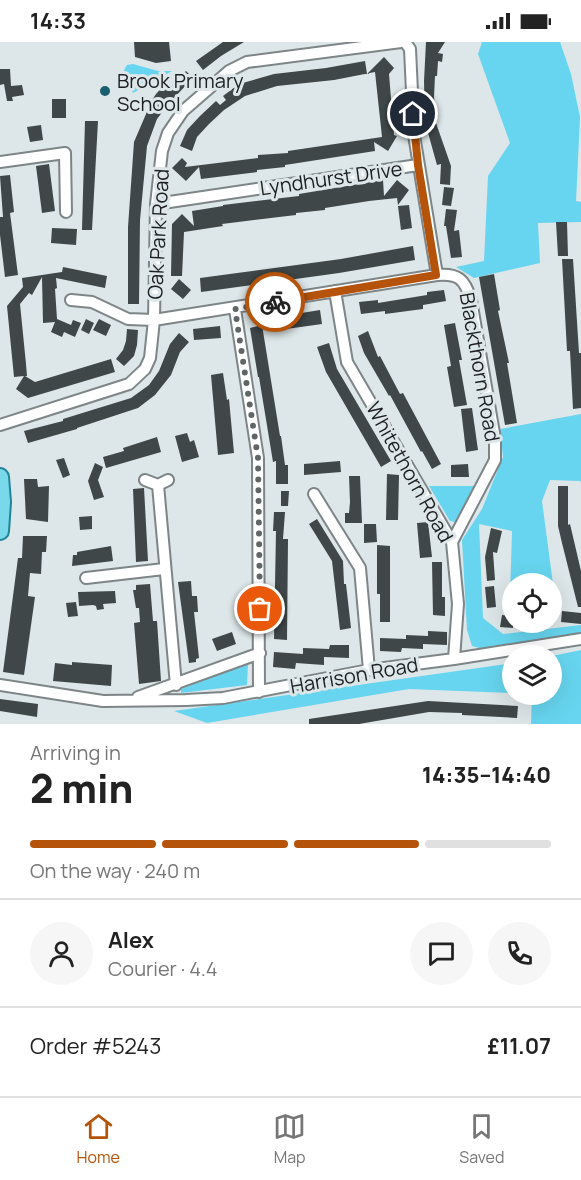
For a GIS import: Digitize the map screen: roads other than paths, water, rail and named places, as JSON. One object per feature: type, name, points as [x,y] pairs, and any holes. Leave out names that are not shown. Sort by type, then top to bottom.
[{"type":"main road","points":[[0,477],[2,502],[0,531]]},
{"type":"street","name":"Lyndhurst Drive","points":[[156,204],[418,165],[414,135],[410,49],[403,42]]},
{"type":"street","name":"Oak Park Road","points":[[0,425],[129,384],[145,369],[150,358],[154,320],[156,204],[162,151],[168,133],[183,111],[235,67],[247,62],[403,42]]},
{"type":"street","points":[[0,162],[65,153],[66,212]]},
{"type":"street","points":[[71,300],[92,302],[128,319],[154,320],[235,309],[436,275],[418,165]]},
{"type":"street","name":"Blackthorn Road","points":[[436,275],[458,276],[468,290],[495,439],[495,460],[452,542]]},
{"type":"street","name":"Whitethorn Road","points":[[336,291],[347,362],[452,542],[458,604],[454,659]]},
{"type":"street","points":[[235,309],[258,458],[260,692]]},
{"type":"street","points":[[145,480],[163,482],[164,569],[176,685]]},
{"type":"street","points":[[314,494],[360,568],[369,670]]},
{"type":"street","points":[[86,578],[164,569]]},
{"type":"street","name":"Harrison Road","points":[[0,685],[103,700],[204,699],[260,692],[369,670],[581,639]]},
{"type":"street","name":"Harrison Road","points":[[127,701],[176,685],[260,652]]},
{"type":"place","name":"Brook Primary School","points":[[105,91]]}]
